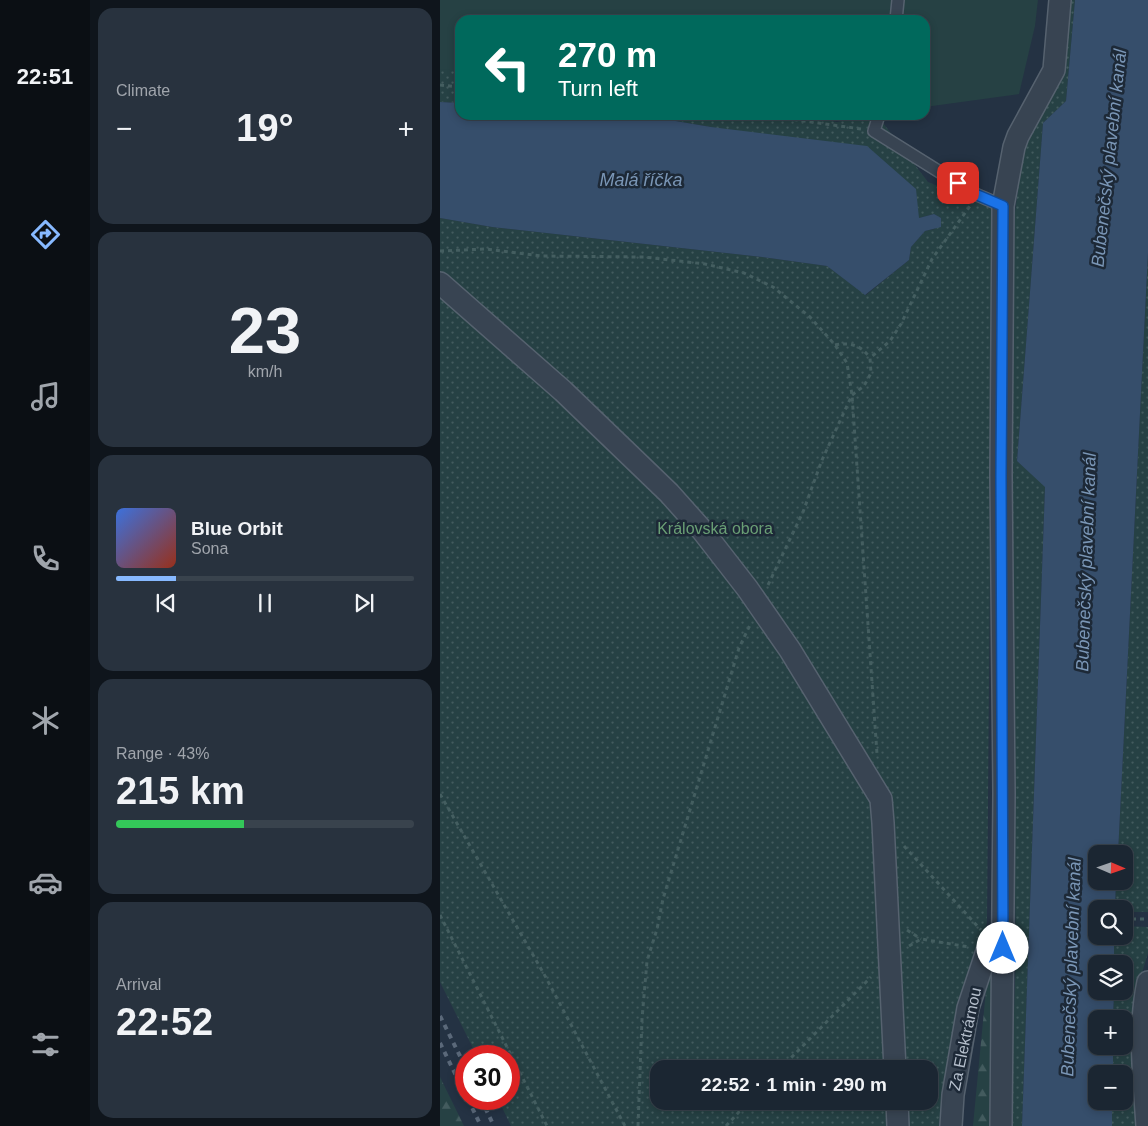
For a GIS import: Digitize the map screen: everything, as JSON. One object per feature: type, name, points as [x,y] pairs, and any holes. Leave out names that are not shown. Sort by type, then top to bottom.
[{"type":"street","name":"Za Elektrárnou","points":[[1001,1126],[995,940],[1003,206],[1016,142],[1054,70],[1060,0]]},
{"type":"street","points":[[440,283],[563,391],[669,493],[702,530],[790,650],[880,799],[884,823],[895,1060]]},
{"type":"street","name":"Za Elektrárnou","points":[[951,1126],[953,1094],[968,1008],[995,940]]},
{"type":"street","points":[[1147,1126],[1142,1034],[1148,982]]},
{"type":"street","points":[[897,1110],[898,1126]]},
{"type":"lane","points":[[896,15],[898,0]]},
{"type":"lane","points":[[877,120],[874,131],[975,194],[1003,206]]},
{"type":"path","points":[[440,85],[455,86]]},
{"type":"path","points":[[797,120],[874,131]]},
{"type":"path","points":[[870,358],[890,341],[901,324],[932,259],[971,205],[975,194]]},
{"type":"path","points":[[440,251],[486,249],[542,256],[644,257],[705,264],[744,274],[774,286],[810,317],[835,345],[847,364],[852,395],[878,760]]},
{"type":"path","points":[[638,1126],[642,1019],[647,961],[657,929],[663,899],[739,648],[803,512],[822,460],[852,395],[864,386],[870,373],[870,358],[865,350],[845,343],[835,345]]},
{"type":"path","points":[[440,794],[544,974],[625,1126]]},
{"type":"path","points":[[884,823],[962,912],[995,940]]},
{"type":"path","points":[[440,915],[547,1126]]},
{"type":"path","points":[[1133,919],[1148,919]]},
{"type":"path","points":[[789,1060],[891,958],[921,939],[995,940]]},
{"type":"path","points":[[726,1126],[741,1110]]},
{"type":"green space","points":[[440,0],[1038,0],[1035,26],[1019,94],[930,106],[930,15],[455,15],[455,70],[440,69]]},
{"type":"green space","points":[[1068,0],[1075,0],[1066,101],[1043,123],[1017,461],[1045,486],[1022,1126],[1010,1126],[1016,954],[1011,663],[1010,353],[1015,212],[1024,144]]},
{"type":"green space","points":[[440,68],[455,70],[455,103],[440,102]]},
{"type":"green space","name":"Královská obora","points":[[670,120],[827,120],[837,122],[846,120],[881,120],[928,182],[995,210],[992,328],[987,922],[944,1093],[944,1126],[511,1126],[503,1110],[520,1110],[520,1045],[472,1045],[440,982],[440,218],[492,227],[827,266],[866,295],[909,260],[911,247],[925,231],[935,229],[934,214],[919,218],[711,127]]},
{"type":"green space","points":[[1148,253],[1148,912],[1133,912],[1133,900],[1115,900],[1116,890],[1133,890],[1133,845],[1118,845]]},
{"type":"green space","points":[[1133,926],[1148,927],[1148,953],[1132,1010],[1113,1010],[1114,1000],[1133,1000],[1133,955],[1114,955],[1114,945],[1133,945]]},
{"type":"green space","points":[[998,965],[993,1126],[973,1126],[988,969]]},
{"type":"green space","points":[[1133,1038],[1137,1126],[1112,1126],[1112,1110],[1133,1110],[1133,1065],[1113,1065],[1113,1055],[1133,1055]]},
{"type":"green space","points":[[440,1077],[464,1126],[440,1126]]},
{"type":"water","name":"Bubenečský plavební kanál","points":[[1075,0],[1148,0],[1148,253],[1118,845],[1088,845],[1088,890],[1116,890],[1115,900],[1088,900],[1088,945],[1114,945],[1114,955],[1088,955],[1088,1000],[1114,1000],[1113,1010],[1088,1010],[1088,1055],[1113,1055],[1113,1065],[1088,1065],[1088,1110],[1112,1110],[1112,1126],[1022,1126],[1045,487],[1017,461],[1043,123],[1066,101]]},
{"type":"water","name":"Malá říčka","points":[[440,102],[455,103],[455,120],[670,120],[711,127],[867,146],[916,189],[919,218],[934,214],[941,218],[941,227],[925,231],[911,247],[909,260],[865,295],[827,266],[492,227],[440,218]]},
{"type":"railway","points":[[440,1016],[455,1046]]},
{"type":"railway","points":[[440,1043],[455,1074]]},
{"type":"railway","points":[[473,1110],[481,1126]]},
{"type":"railway","points":[[486,1110],[494,1126]]},
{"type":"route","points":[[958,183],[975,194],[1003,206],[1001,476],[1004,793],[1003,948]]}]
